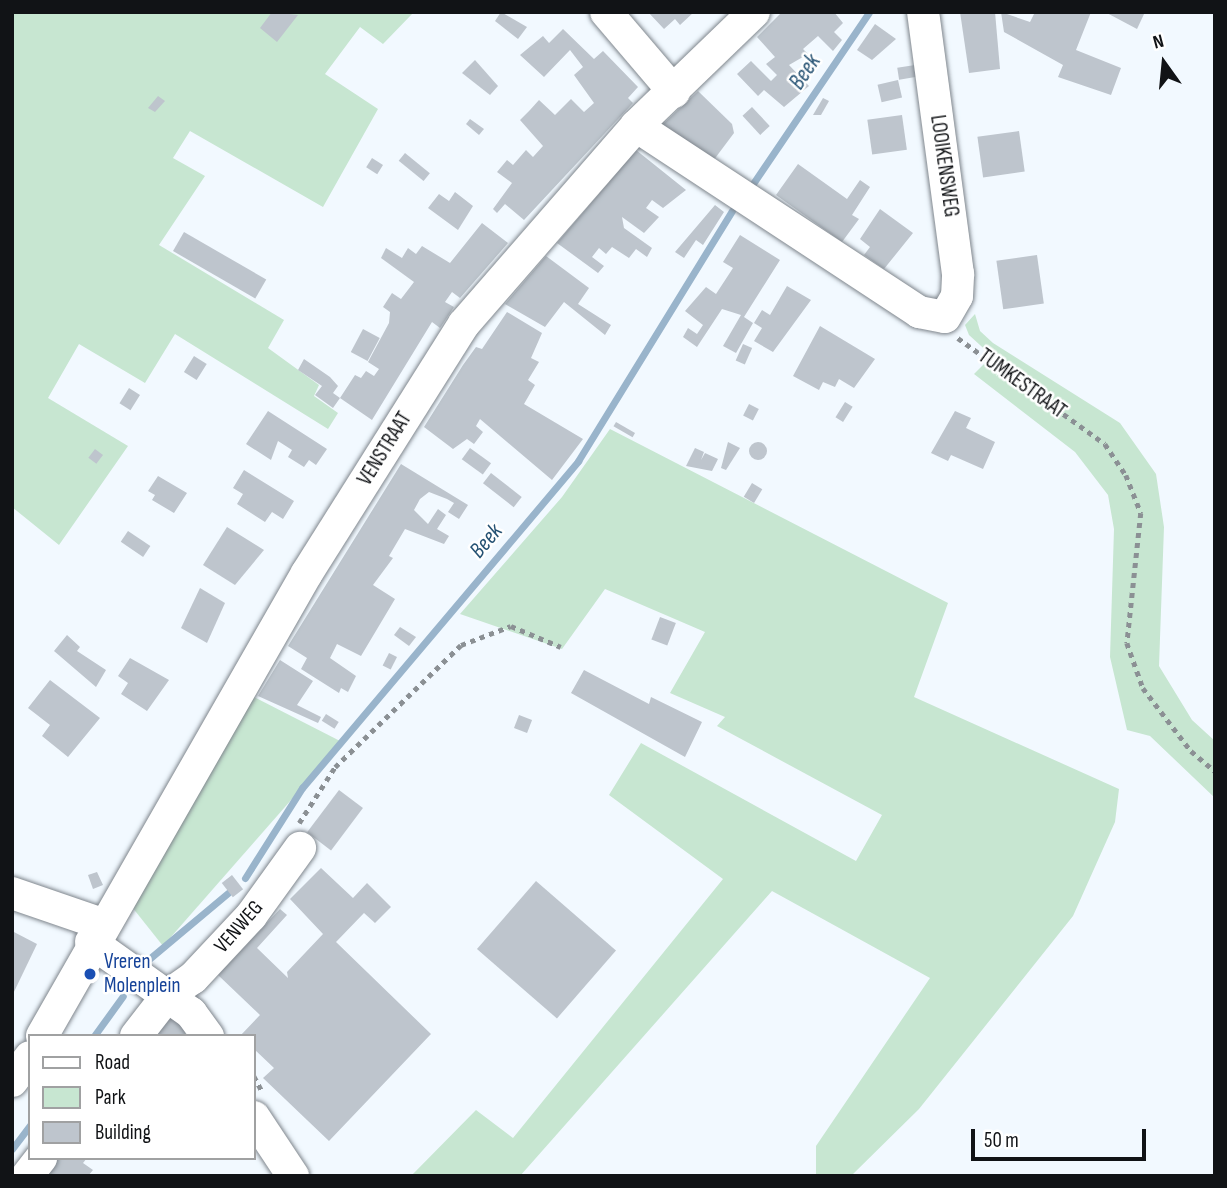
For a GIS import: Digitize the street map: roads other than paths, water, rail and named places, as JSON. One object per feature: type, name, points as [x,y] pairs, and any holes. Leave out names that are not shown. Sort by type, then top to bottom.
[{"type":"street","points":[[606,12],[674,92]]},
{"type":"street","name":"VENSTRAAT","points":[[43,1034],[97,933],[307,573],[464,324],[636,126],[754,12]]},
{"type":"street","name":"LOOIKENSWEG","points":[[636,126],[919,312],[945,317],[957,296],[958,274],[923,12]]},
{"type":"street","name":"VENWEG","points":[[138,1034],[167,996],[193,978],[251,916],[300,848]]},
{"type":"street","points":[[12,892],[97,933],[167,996],[191,1013],[207,1034]]},
{"type":"street","points":[[12,1082],[28,1060]]},
{"type":"street","points":[[256,1120],[293,1176]]},
{"type":"street","points":[[27,1176],[39,1160]]},
{"type":"waterway","name":"Beek","points":[[750,188],[869,12]]},
{"type":"waterway","name":"Beek","points":[[245,878],[302,788],[578,461],[732,211]]},
{"type":"waterway","name":"Beek","points":[[149,959],[228,893]]},
{"type":"waterway","name":"Beek","points":[[95,1034],[123,996]]},
{"type":"waterway","name":"Beek","points":[[12,1149],[28,1128]]},
{"type":"place","name":"Vreren Molenplein","points":[[90,974]]}]
